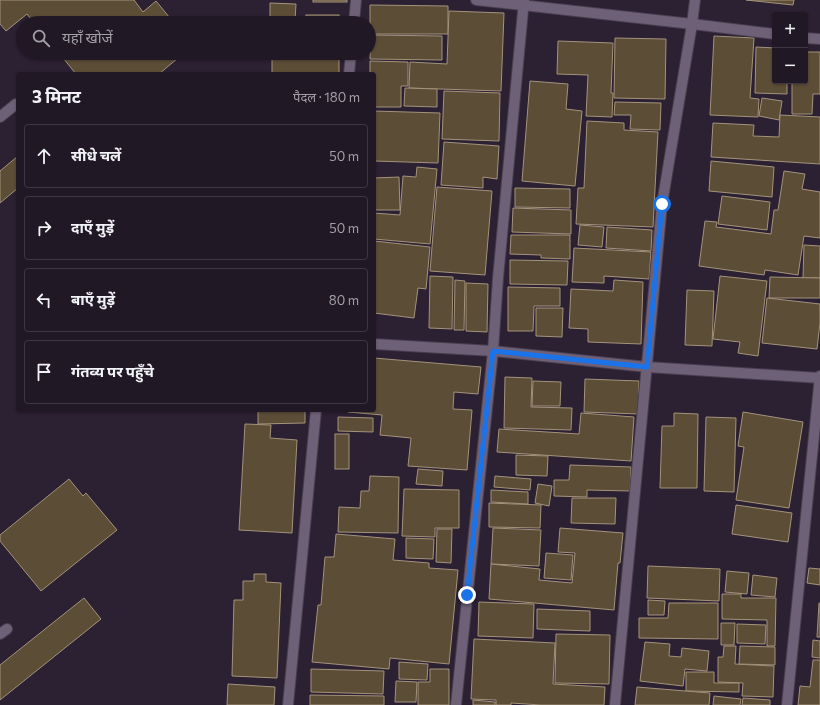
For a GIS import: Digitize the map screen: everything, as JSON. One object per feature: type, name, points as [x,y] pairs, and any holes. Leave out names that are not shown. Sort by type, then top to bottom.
[{"type":"street","points":[[355,16],[356,0]]},
{"type":"street","points":[[476,0],[524,3],[772,34]]},
{"type":"street","points":[[615,705],[662,204],[695,0]]},
{"type":"street","points":[[456,705],[493,351],[498,278],[524,3]]},
{"type":"street","points":[[808,38],[820,39]]},
{"type":"street","points":[[349,72],[350,60]]},
{"type":"street","points":[[0,117],[16,104]]},
{"type":"street","points":[[376,344],[493,351],[647,367],[820,378],[787,705]]},
{"type":"street","points":[[288,705],[316,412]]},
{"type":"building","points":[[0,0],[134,0],[143,12],[156,1],[168,16],[29,16],[27,14],[25,16],[16,16],[16,23],[6,31],[0,24]]},
{"type":"building","points":[[313,0],[347,0],[347,2],[313,2]]},
{"type":"building","points":[[746,0],[794,0],[793,5]]},
{"type":"building","points":[[270,3],[296,4],[295,16],[270,16]]},
{"type":"building","points":[[370,5],[448,6],[448,34],[376,34],[376,16],[370,16]]},
{"type":"building","points":[[449,11],[504,13],[501,91],[409,88],[410,62],[447,64]]},
{"type":"building","points":[[306,15],[339,15],[339,16]]},
{"type":"building","points":[[376,35],[442,36],[442,60],[376,59]]},
{"type":"building","points":[[714,36],[754,38],[750,98],[759,99],[758,117],[710,115]]},
{"type":"building","points":[[615,38],[666,39],[665,99],[614,98]]},
{"type":"building","points":[[558,41],[613,43],[611,93],[613,93],[612,117],[586,116],[588,75],[557,74]]},
{"type":"building","points":[[756,47],[772,48],[772,84],[787,84],[787,94],[755,93]]},
{"type":"building","points":[[808,52],[820,52],[820,94],[813,94],[812,114],[792,114],[792,84],[808,84]]},
{"type":"building","points":[[65,60],[176,60],[161,72],[74,72]]},
{"type":"building","points":[[272,60],[339,60],[339,72],[272,72]]},
{"type":"building","points":[[370,61],[408,62],[408,86],[401,86],[401,107],[376,107],[376,72],[370,72]]},
{"type":"building","points":[[530,81],[568,84],[566,109],[582,111],[575,186],[522,181]]},
{"type":"building","points":[[405,88],[437,89],[437,107],[404,106]]},
{"type":"building","points":[[444,91],[500,93],[499,141],[442,139]]},
{"type":"building","points":[[762,98],[782,101],[779,120],[759,116]]},
{"type":"building","points":[[615,102],[661,103],[660,130],[630,129],[631,115],[614,115]]},
{"type":"building","points":[[376,111],[440,113],[438,163],[376,161]]},
{"type":"building","points":[[780,115],[820,117],[820,164],[711,157],[713,123],[754,125],[753,136],[779,137]]},
{"type":"building","points":[[587,121],[624,123],[624,130],[658,132],[653,227],[576,224],[578,188],[584,188]]},
{"type":"building","points":[[444,142],[499,146],[497,179],[483,177],[483,188],[441,185]]},
{"type":"building","points":[[16,158],[16,190],[0,203],[0,171]]},
{"type":"building","points":[[711,161],[774,167],[772,197],[709,191]]},
{"type":"building","points":[[417,167],[437,169],[430,244],[376,239],[376,213],[400,215],[403,176],[416,177]]},
{"type":"building","points":[[784,171],[805,174],[802,189],[820,192],[820,238],[804,236],[798,275],[765,270],[764,275],[699,266],[705,221],[717,222],[716,227],[771,234],[774,210],[778,210]]},
{"type":"building","points":[[399,177],[400,210],[376,210],[376,178]]},
{"type":"building","points":[[437,187],[492,191],[485,275],[430,271]]},
{"type":"building","points":[[515,188],[570,189],[570,208],[515,207]]},
{"type":"building","points":[[722,196],[770,202],[767,230],[718,224]]},
{"type":"building","points":[[513,208],[571,210],[571,234],[512,232]]},
{"type":"building","points":[[580,225],[604,227],[602,247],[578,245]]},
{"type":"building","points":[[607,227],[652,230],[651,251],[606,248]]},
{"type":"building","points":[[511,235],[570,235],[570,259],[541,258],[541,255],[510,254]]},
{"type":"building","points":[[376,241],[430,247],[426,289],[418,288],[414,318],[376,313]]},
{"type":"building","points":[[804,245],[820,246],[820,278],[803,278]]},
{"type":"building","points":[[574,248],[651,252],[649,279],[604,276],[604,283],[572,282]]},
{"type":"building","points":[[510,260],[568,261],[567,285],[510,284]]},
{"type":"building","points":[[430,276],[453,277],[452,329],[429,328]]},
{"type":"building","points":[[720,276],[767,281],[758,356],[738,353],[740,342],[713,339]]},
{"type":"building","points":[[770,277],[820,278],[820,298],[769,298]]},
{"type":"building","points":[[455,280],[465,281],[464,330],[454,330]]},
{"type":"building","points":[[614,280],[643,282],[641,344],[588,342],[588,329],[569,328],[571,289],[613,291]]},
{"type":"building","points":[[466,283],[488,284],[487,332],[466,331]]},
{"type":"building","points":[[508,287],[560,288],[560,306],[534,306],[533,331],[508,331]]},
{"type":"building","points":[[687,290],[714,291],[712,346],[685,345]]},
{"type":"building","points":[[767,298],[820,304],[820,323],[817,349],[762,343]]},
{"type":"building","points":[[536,308],[563,308],[562,337],[536,336]]},
{"type":"building","points":[[376,358],[481,367],[478,394],[454,392],[453,409],[472,410],[467,470],[408,466],[411,438],[380,435],[382,415],[348,412],[376,412]]},
{"type":"building","points":[[505,377],[532,378],[531,407],[572,408],[571,430],[504,428]]},
{"type":"building","points":[[585,379],[639,381],[638,414],[584,412]]},
{"type":"building","points":[[533,381],[561,382],[560,406],[532,406]]},
{"type":"building","points":[[258,412],[305,412],[305,423],[258,424]]},
{"type":"building","points":[[743,412],[803,422],[789,508],[736,500],[744,447],[738,446]]},
{"type":"building","points":[[581,413],[634,417],[631,461],[497,452],[499,429],[579,434]]},
{"type":"building","points":[[674,413],[698,414],[697,488],[660,488],[662,426],[674,426]]},
{"type":"building","points":[[338,417],[373,418],[373,432],[338,431]]},
{"type":"building","points":[[706,417],[736,418],[734,492],[704,491]]},
{"type":"building","points":[[245,424],[271,425],[270,438],[297,440],[292,533],[239,530]]},
{"type":"building","points":[[335,434],[349,434],[349,469],[335,469]]},
{"type":"building","points":[[516,455],[548,456],[547,476],[516,475]]},
{"type":"building","points":[[570,465],[631,467],[630,491],[587,490],[587,497],[554,496],[554,480],[569,480]]},
{"type":"building","points":[[418,469],[443,471],[442,486],[416,484]]},
{"type":"building","points":[[370,476],[399,477],[398,533],[338,532],[339,507],[360,508],[361,491],[369,491]]},
{"type":"building","points":[[495,476],[531,479],[530,490],[494,487]]},
{"type":"building","points":[[69,479],[83,496],[86,493],[117,530],[41,591],[0,541],[0,535]]},
{"type":"building","points":[[538,484],[552,486],[549,506],[535,503]]},
{"type":"building","points":[[404,489],[459,490],[459,528],[435,528],[435,537],[402,536]]},
{"type":"building","points":[[491,490],[528,492],[528,504],[491,502]]},
{"type":"building","points":[[572,498],[616,498],[615,524],[571,523]]},
{"type":"building","points":[[489,503],[541,505],[540,528],[489,527]]},
{"type":"building","points":[[736,505],[792,513],[788,542],[732,534]]},
{"type":"building","points":[[493,528],[541,530],[539,566],[491,564]]},
{"type":"building","points":[[560,528],[623,533],[620,563],[618,563],[614,610],[489,599],[491,564],[540,569],[539,580],[572,583],[575,553],[558,552]]},
{"type":"building","points":[[437,529],[452,529],[451,563],[436,562]]},
{"type":"building","points":[[336,534],[395,539],[393,560],[429,563],[429,568],[458,570],[449,664],[390,658],[389,669],[312,662],[318,605],[321,605],[325,557],[334,557]]},
{"type":"building","points":[[406,538],[434,539],[433,559],[406,558]]},
{"type":"building","points":[[546,553],[573,555],[571,580],[544,578]]},
{"type":"building","points":[[648,566],[720,569],[719,601],[647,598]]},
{"type":"building","points":[[809,568],[820,569],[820,585],[807,583]]},
{"type":"building","points":[[727,571],[749,573],[747,594],[725,592]]},
{"type":"building","points":[[254,574],[266,574],[266,582],[281,583],[277,678],[232,676],[234,600],[243,600],[243,581],[254,581]]},
{"type":"building","points":[[753,575],[777,578],[775,597],[751,595]]},
{"type":"building","points":[[722,594],[741,594],[741,598],[776,598],[775,646],[767,646],[767,620],[722,619]]},
{"type":"building","points":[[84,598],[101,619],[0,700],[0,665]]},
{"type":"building","points":[[648,600],[665,601],[664,615],[648,615]]},
{"type":"building","points":[[479,602],[534,604],[533,638],[478,636]]},
{"type":"building","points":[[669,603],[718,603],[718,639],[639,638],[639,618],[668,618]]},
{"type":"building","points":[[819,603],[820,637],[817,637]]},
{"type":"building","points":[[537,609],[590,611],[590,631],[537,629]]},
{"type":"building","points":[[721,623],[735,623],[734,645],[721,645]]},
{"type":"building","points":[[737,624],[766,625],[765,644],[737,643]]},
{"type":"building","points":[[556,634],[610,635],[609,684],[555,683]]},
{"type":"building","points":[[474,639],[555,643],[553,684],[605,687],[604,705],[541,705],[511,703],[511,705],[496,705],[496,700],[471,699]]},
{"type":"building","points":[[813,640],[820,641],[820,658],[812,657]]},
{"type":"building","points":[[645,642],[670,644],[669,656],[681,657],[682,648],[709,651],[707,671],[685,669],[683,686],[640,681]]},
{"type":"building","points":[[724,646],[736,646],[735,664],[774,666],[773,697],[742,696],[743,683],[718,682],[718,657],[723,657]]},
{"type":"building","points":[[740,646],[775,647],[775,665],[739,664]]},
{"type":"building","points":[[813,660],[820,660],[820,705],[798,705],[800,686],[810,687]]},
{"type":"building","points":[[399,662],[428,664],[427,680],[399,679]]},
{"type":"building","points":[[311,669],[384,671],[383,694],[311,692]]},
{"type":"building","points":[[430,669],[449,669],[449,705],[418,705],[418,682],[430,682]]},
{"type":"building","points":[[686,672],[714,672],[714,683],[739,683],[739,692],[686,691]]},
{"type":"building","points":[[396,681],[417,682],[416,702],[395,702]]},
{"type":"building","points":[[228,684],[275,687],[274,705],[227,705]]},
{"type":"building","points":[[637,687],[710,693],[709,705],[635,705]]},
{"type":"building","points":[[310,695],[384,696],[384,705],[310,705]]},
{"type":"building","points":[[714,696],[741,699],[740,705],[713,705]]},
{"type":"building","points":[[743,698],[770,700],[770,705],[742,705]]},
{"type":"building","points":[[473,700],[495,702],[495,705],[473,705]]},
{"type":"route","points":[[467,595],[493,351],[647,367],[662,204]]}]
